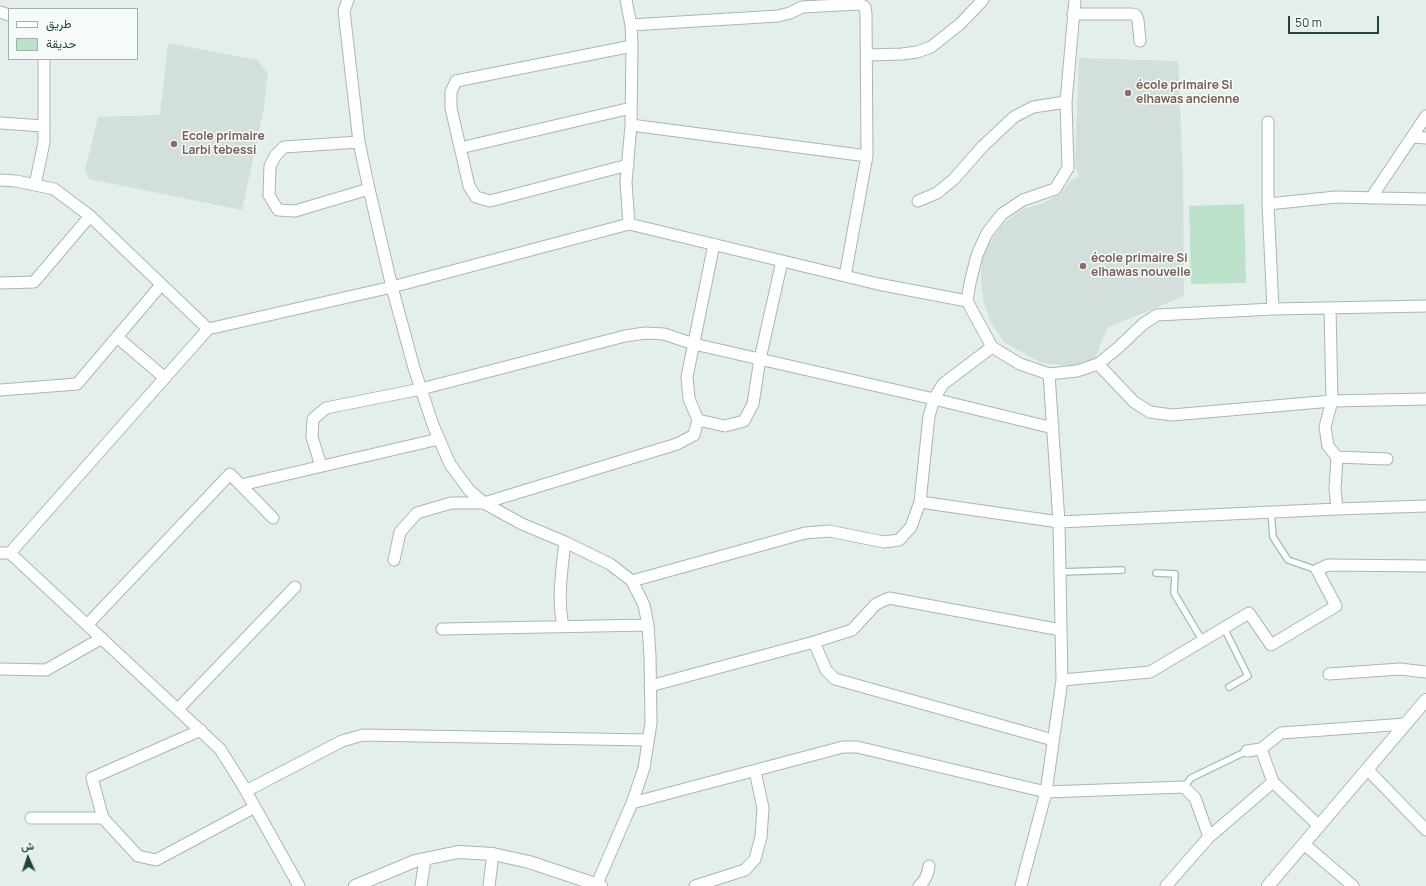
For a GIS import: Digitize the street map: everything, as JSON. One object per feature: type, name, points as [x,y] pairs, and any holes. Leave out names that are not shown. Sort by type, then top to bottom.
[{"type":"street","points":[[348,0],[344,11],[358,142],[392,288],[414,368],[439,439],[450,464],[469,490],[484,502],[522,524],[610,564],[632,581],[644,605],[648,625],[651,723],[644,768],[632,803],[599,885],[584,883],[529,862],[493,854],[458,852],[415,861],[355,886]]},
{"type":"street","points":[[626,0],[631,25],[632,46],[631,125],[626,182],[629,224]]},
{"type":"street","points":[[867,55],[902,54],[917,52],[931,47],[960,24],[983,0]]},
{"type":"street","points":[[1075,0],[1066,102],[1068,168],[1055,189],[1023,200],[1002,214],[987,232],[970,282],[967,301],[992,347],[1020,364],[1050,374],[1077,371],[1098,364],[1119,347],[1143,324],[1156,315],[1273,309],[1426,306]]},
{"type":"street","points":[[631,25],[778,16],[790,14],[802,7],[860,4],[865,7],[867,55],[867,156],[845,276]]},
{"type":"street","points":[[1073,14],[1132,14],[1136,16],[1138,20],[1140,41]]},
{"type":"street","points":[[628,165],[490,201],[476,198],[469,186],[451,108],[452,92],[456,81],[632,46]]},
{"type":"street","points":[[35,185],[44,142],[44,60]]},
{"type":"street","points":[[918,202],[937,193],[954,179],[983,146],[1014,117],[1033,108],[1066,102]]},
{"type":"street","points":[[460,148],[631,108]]},
{"type":"street","points":[[1371,198],[1426,116]]},
{"type":"street","points":[[1268,122],[1268,204],[1273,309]]},
{"type":"street","points":[[0,123],[44,126]]},
{"type":"street","points":[[631,125],[867,156]]},
{"type":"street","points":[[1412,137],[1426,138]]},
{"type":"street","points":[[358,142],[284,147],[276,155],[270,166],[269,195],[278,210],[294,211],[350,196],[369,189]]},
{"type":"street","points":[[0,180],[16,181],[54,189],[90,216],[208,329]]},
{"type":"street","points":[[1268,204],[1336,197],[1426,199]]},
{"type":"street","points":[[0,283],[34,282],[90,216]]},
{"type":"street","points":[[299,886],[246,791],[220,749],[102,638],[5,553],[208,329],[392,288],[629,224],[878,284],[967,301]]},
{"type":"street","points":[[394,560],[400,532],[417,514],[451,504],[484,502],[677,444],[694,435],[698,420],[689,399],[687,376],[714,244]]},
{"type":"street","points":[[698,420],[725,426],[744,421],[753,404],[760,359],[782,261]]},
{"type":"street","points":[[0,390],[77,384],[161,285]]},
{"type":"street","points":[[1330,308],[1332,401],[1325,427],[1328,446],[1337,457],[1335,489],[1337,509]]},
{"type":"street","points":[[321,466],[312,437],[313,419],[326,408],[421,389],[625,336],[645,333],[664,334],[694,344],[1053,428]]},
{"type":"street","points":[[117,337],[165,378]]},
{"type":"street","points":[[632,581],[805,533],[828,531],[884,542],[899,540],[911,527],[920,502],[929,416],[934,399],[943,384],[992,347]]},
{"type":"street","points":[[1098,364],[1134,402],[1150,412],[1172,415],[1332,401],[1426,399]]},
{"type":"street","points":[[1021,886],[1046,792],[1062,680],[1059,522],[1050,374]]},
{"type":"street","points":[[241,485],[439,439]]},
{"type":"street","points":[[1337,457],[1387,459]]},
{"type":"street","points":[[87,625],[230,474],[273,518]]},
{"type":"street","points":[[920,502],[1059,522],[1426,506]]},
{"type":"street","points":[[563,626],[559,610],[564,542]]},
{"type":"street","points":[[1062,680],[1150,672],[1249,613],[1271,644],[1336,606],[1317,570],[1328,565],[1426,566]]},
{"type":"street","points":[[178,709],[295,587]]},
{"type":"street","points":[[650,686],[814,642],[852,630],[876,604],[889,598],[1061,630]]},
{"type":"street","points":[[442,629],[648,625]]},
{"type":"street","points":[[0,669],[46,670],[102,638]]},
{"type":"street","points":[[814,642],[826,670],[835,679],[1053,740]]},
{"type":"street","points":[[1329,674],[1400,669],[1426,672]]},
{"type":"street","points":[[1268,886],[1426,700]]},
{"type":"street","points":[[1247,751],[1261,749],[1281,733],[1406,724]]},
{"type":"street","points":[[200,730],[92,778],[103,818],[138,856],[156,860],[255,807]]},
{"type":"street","points":[[246,791],[342,741],[363,735],[648,740]]},
{"type":"street","points":[[632,803],[843,746],[857,747],[1046,792],[1184,787],[1195,798],[1209,837]]},
{"type":"street","points":[[1261,749],[1274,782],[1319,826]]},
{"type":"street","points":[[1367,769],[1426,830]]},
{"type":"street","points":[[695,886],[745,870],[755,859],[761,837],[763,808],[754,771]]},
{"type":"street","points":[[1166,886],[1209,837],[1274,782]]},
{"type":"street","points":[[31,818],[103,818]]},
{"type":"street","points":[[1304,844],[1353,886]]},
{"type":"street","points":[[489,886],[493,854]]},
{"type":"street","points":[[421,886],[425,859]]},
{"type":"street","points":[[919,886],[925,881],[929,872],[929,866]]},
{"type":"lane","points":[[1271,512],[1273,537],[1288,560],[1317,570]]},
{"type":"lane","points":[[1060,572],[1122,570]]},
{"type":"lane","points":[[1156,573],[1175,574],[1174,593],[1202,640]]},
{"type":"lane","points":[[1223,628],[1248,676],[1229,687]]},
{"type":"lane","points":[[1184,787],[1191,778],[1247,751]]},
{"type":"shaded area","name":"Ecole primaire Larbi tebessi","points":[[168,43],[257,60],[268,74],[264,108],[242,210],[89,179],[85,171],[98,117],[160,115]]},
{"type":"shaded area","name":"école primaire Si elhawas nouvelle","points":[[1079,58],[1178,61],[1183,177],[1184,296],[1107,328],[1095,359],[1071,366],[1041,363],[1004,342],[991,323],[983,300],[981,278],[982,255],[1000,227],[1022,209],[1041,204],[1060,194],[1070,181],[1079,177],[1075,166]]},
{"type":"green space","points":[[1244,204],[1246,283],[1191,284],[1189,206]]},
{"type":"place","name":"école primaire Si elhawas ancienne","points":[[1128,93]]},
{"type":"place","name":"Ecole primaire Larbi tebessi","points":[[174,144]]},
{"type":"place","name":"école primaire Si elhawas nouvelle","points":[[1083,266]]}]
